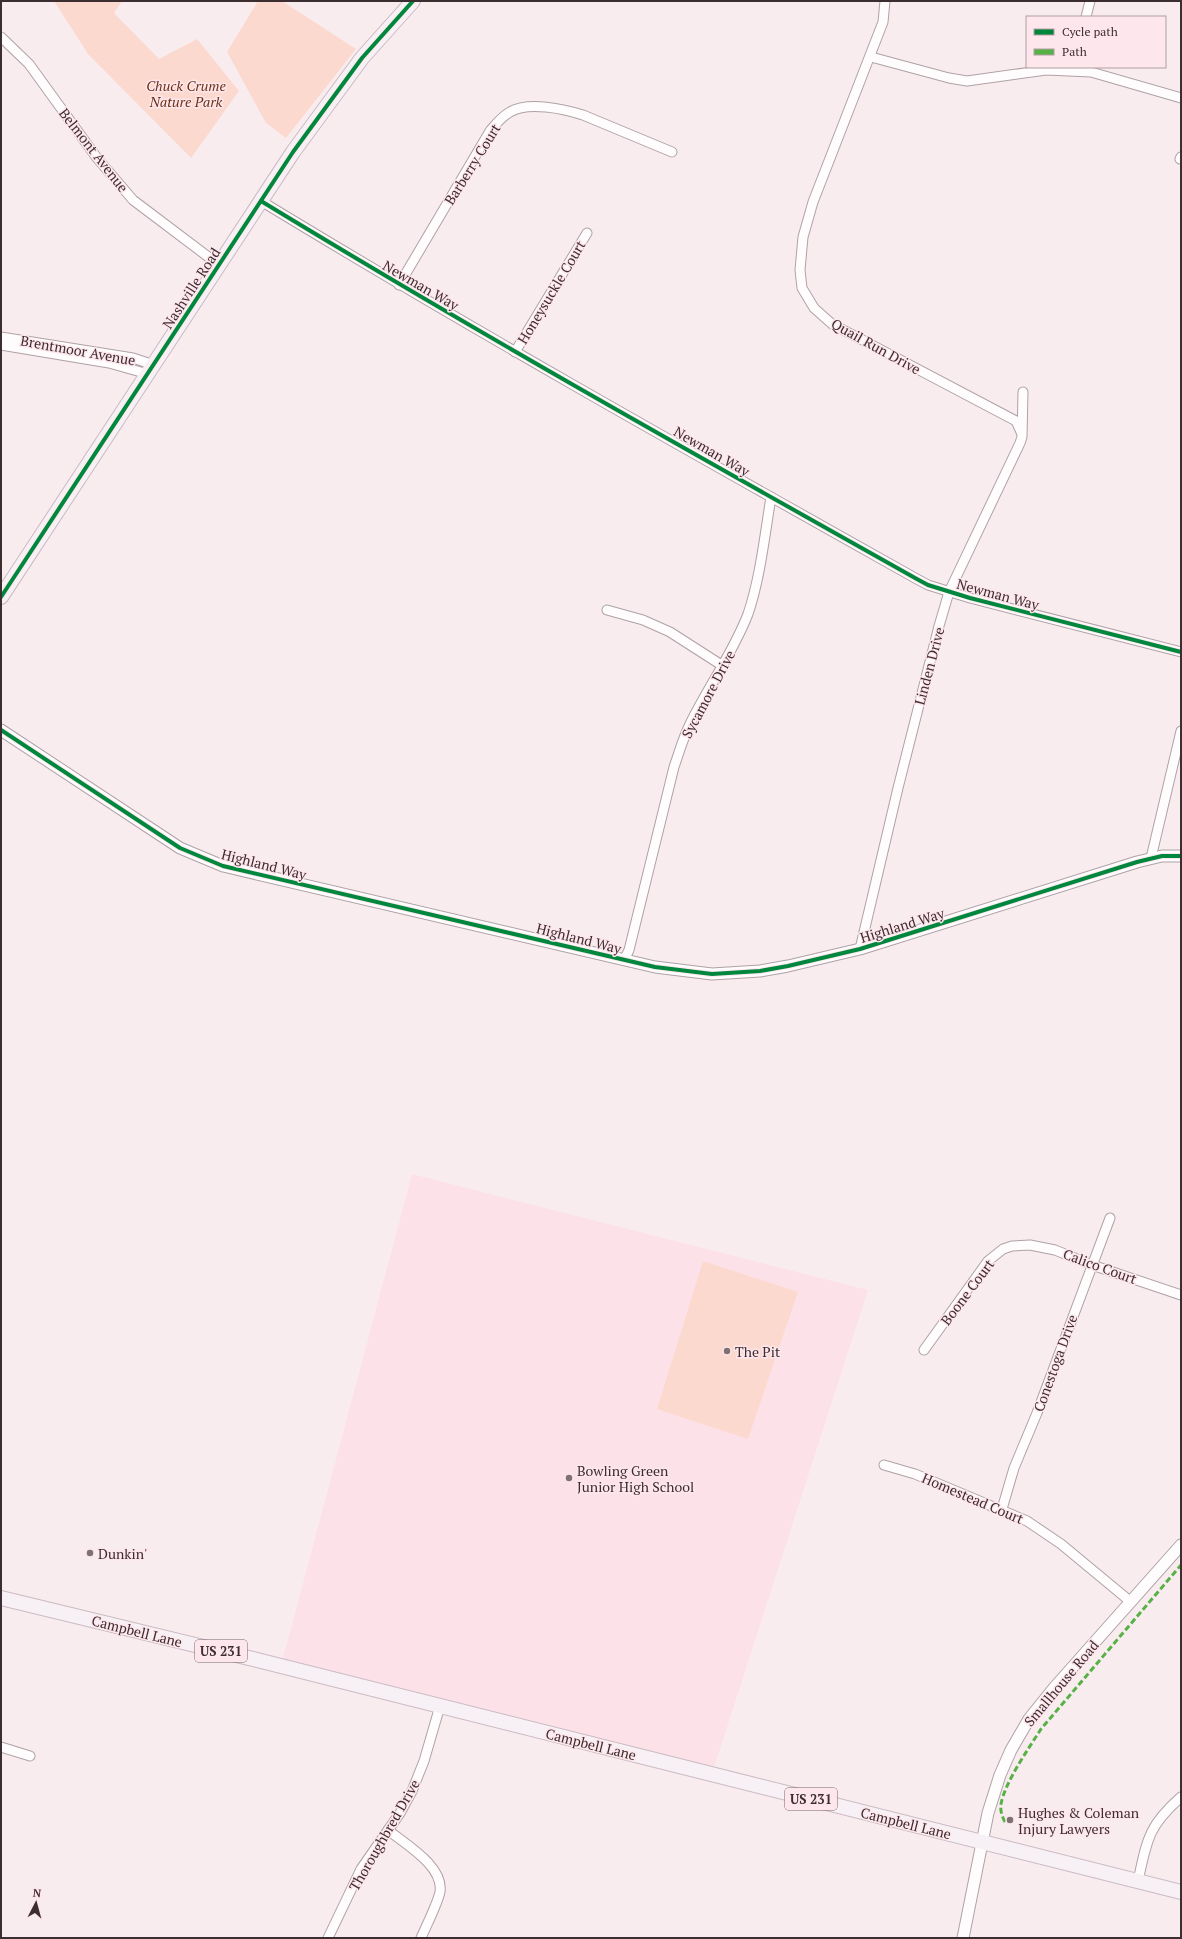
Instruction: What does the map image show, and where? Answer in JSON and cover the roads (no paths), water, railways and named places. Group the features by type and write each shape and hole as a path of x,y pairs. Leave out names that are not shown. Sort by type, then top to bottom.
{"main road":[{"name":"Nashville Road","path":"1,597 293,152 362,58 413,1"},
{"name":"Campbell Lane","path":"1,1598 440,1706 1181,1892"}],"street":[{"name":"Quail Run Drive","path":"885,1 883,22 871,57 805,225 800,270 802,288 814,308 832,324 1016,421 1022,433"},
{"path":"1086,16 1090,1"},
{"name":"Belmont Avenue","path":"1,37 29,64 97,158 133,200 219,265"},
{"path":"871,57 949,78 968,81 1032,72 1071,69 1091,72 1181,98"},
{"name":"Barberry Court","path":"399,285 490,131 498,121 511,111 530,107 569,111 583,115 672,152"},
{"name":"Newman Way","path":"261,201 399,285 515,352 915,578 949,592 1181,652"},
{"name":"Honeysuckle Court","path":"515,352 587,233"},
{"name":"Brentmoor Avenue","path":"1,337 133,358 151,370"},
{"name":"Brentmoor Avenue","path":"1,345 151,370"},
{"name":"Linden Drive","path":"860,950 900,780 939,626 949,592 1020,442 1022,433 1023,392"},
{"name":"Sycamore Drive","path":"624,960 629,950 674,767 684,739 690,724 723,666 748,614 752,601 771,497"},
{"path":"607,610 643,620 670,632 723,666"},
{"name":"Highland Way","path":"1,730 152,831 201,858 240,871 624,960 684,972 729,974 788,966 860,950 1151,858 1171,855 1181,856"},
{"path":"1151,858 1181,731"},
{"name":"Conestoga Drive","path":"1002,1509 1014,1468 1040,1406 1110,1218"},
{"name":"Calico Court","path":"1018,1245 1030,1245 1055,1250 1092,1265 1181,1295"},
{"name":"Boone Court","path":"924,1350 988,1261 1003,1249 1018,1245"},
{"name":"Homestead Court","path":"884,1465 915,1474 1002,1509 1027,1521 1044,1532 1131,1602"},
{"name":"Smallhouse Road","path":"963,1938 982,1842 1000,1775 1011,1750 1029,1719 1079,1659 1181,1545"},
{"name":"Thoroughbred Drive","path":"328,1938 361,1869 400,1814 416,1781 440,1706"},
{"path":"1,1747 30,1756"},
{"path":"1138,1881 1152,1829 1160,1817 1181,1796"},
{"path":"388,1830 432,1867 439,1879 440,1892 421,1938"}],"place":[{"name":"The Pit","path":"727,1351"},
{"name":"Bowling Green Junior High School","path":"569,1478"},
{"name":"Dunkin'","path":"90,1553"},
{"name":"Hughes & Coleman Injury Lawyers","path":"1010,1820"}],"park label":[{"name":"Chuck Crume Nature Park","path":"186,94"}]}
